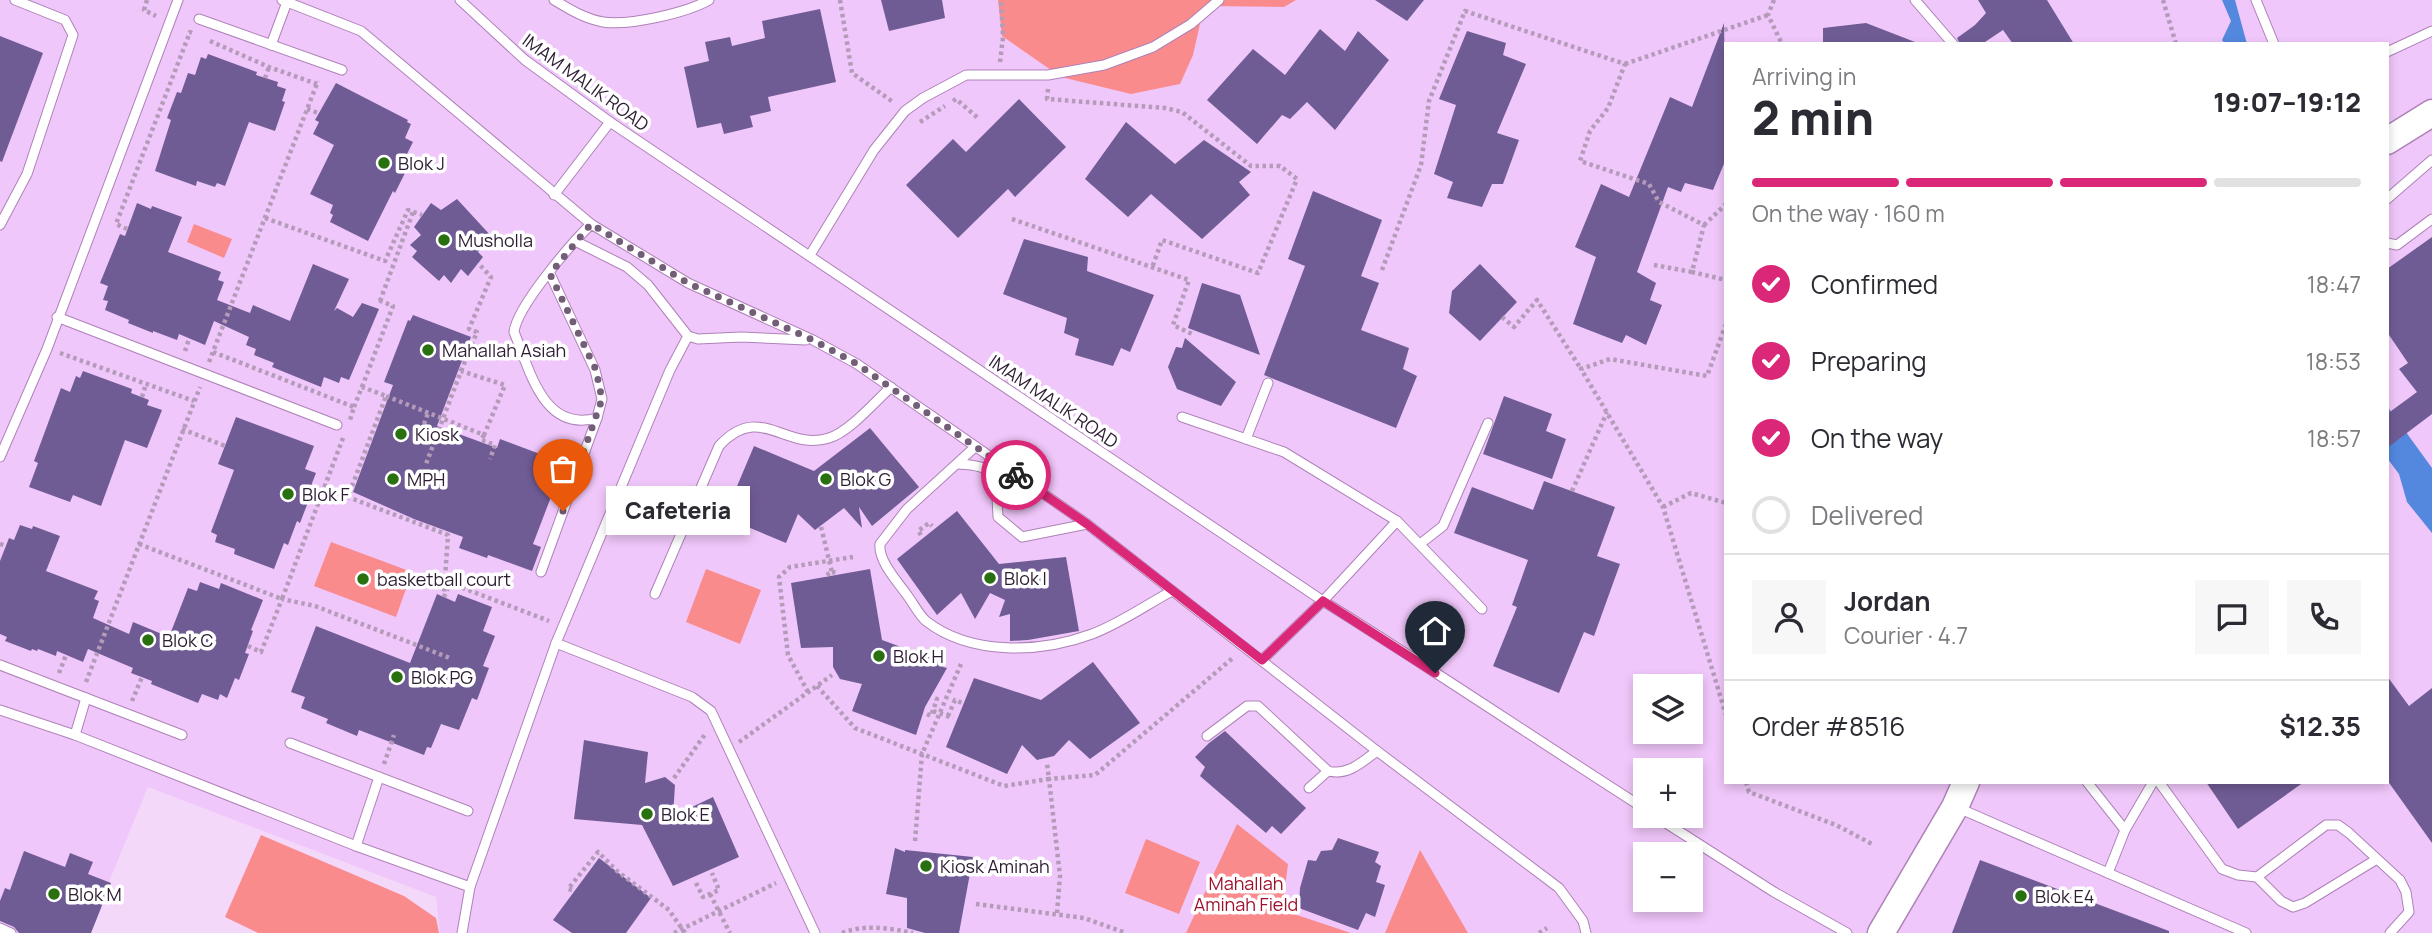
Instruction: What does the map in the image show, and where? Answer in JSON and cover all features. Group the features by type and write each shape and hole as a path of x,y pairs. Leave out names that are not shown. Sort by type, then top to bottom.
{"street":[{"path":"2389,140 2432,113"},
{"path":"1881,933 1955,807 1965,784"}],"lane":[{"path":"0,225 27,174 73,35 65,20 15,0"},
{"path":"0,457 47,349 178,0"},
{"name":"IMAM MALIK ROAD","path":"460,0 525,60 610,122 1323,601 1633,801"},
{"path":"554,0 577,13 604,22 634,20 691,10 709,0"},
{"path":"810,256 874,150 905,111 923,98 966,75 1048,75 1104,65 1153,47 1191,24 1219,0"},
{"path":"1914,0 1951,42"},
{"path":"2256,0 2273,42"},
{"path":"271,45 285,1 361,31 591,224 688,283 813,340 857,364 1087,524 1377,751 1559,888 1583,921 1586,933"},
{"path":"199,19 342,70"},
{"path":"2389,51 2432,31"},
{"path":"554,195 610,122"},
{"path":"2389,195 2432,160"},
{"path":"2389,243 2397,245 2432,219"},
{"path":"591,224 525,306 515,323 514,332 543,400 556,412 572,419 586,421 597,418"},
{"path":"575,241 627,267 648,285 688,336 698,339 741,337 813,340"},
{"path":"541,572 602,399 596,370 550,274"},
{"path":"57,317 337,425"},
{"path":"462,933 470,887 556,643 670,370 688,336"},
{"path":"1246,439 1268,383"},
{"path":"655,594 719,446 730,434 748,426 763,427 809,441 830,438 891,387"},
{"path":"1182,417 1284,452 1397,521 1482,609"},
{"path":"1420,544 1443,526 1488,422"},
{"path":"975,447 907,509 880,544 879,551 886,563 925,621 969,643 1018,648 1052,646 1093,634 1172,591"},
{"path":"958,464 979,465 990,470 999,479 998,517 1022,537 1087,524"},
{"path":"1262,660 1323,601 1397,521"},
{"path":"556,643 692,697 711,711 815,933"},
{"path":"0,665 182,735"},
{"path":"75,735 86,698"},
{"path":"1207,736 1247,706 1258,706 1328,771 1339,774 1349,770 1377,751"},
{"path":"0,709 75,735 356,846 470,887"},
{"path":"290,743 468,811"},
{"path":"1309,788 1328,771"},
{"path":"356,846 379,777"},
{"path":"2089,784 2125,830"},
{"path":"2108,873 2125,830 2152,784"},
{"path":"2160,784 2222,869 2238,875 2256,877 2281,901 2293,907 2305,903 2377,859"},
{"path":"1955,807 2246,933"},
{"path":"2256,877 2326,825 2338,825 2400,880 2406,892 2409,912 2390,933"},
{"path":"1674,828 1774,892 1847,933"},
{"path":"0,928 11,933"}],"path":[{"path":"839,0 852,73 905,111 913,126 956,99 979,119"},
{"path":"999,75 1003,37 1001,0"},
{"path":"1774,0 1768,15 1781,42"},
{"path":"2163,0 2175,42"},
{"path":"1382,270 1421,166 1429,101 1465,11 1625,64 1768,15"},
{"path":"127,229 116,224 190,32 269,67 317,84"},
{"path":"1625,64 1608,108 1590,131 1580,161 1649,184 1659,202 1704,225"},
{"path":"265,78 269,67"},
{"path":"1048,75 1047,99 1165,107 1182,112 1251,166 1280,166 1297,179 1258,273 1162,240 1152,268"},
{"path":"307,110 318,113"},
{"path":"1692,272 1704,225 1724,206"},
{"path":"265,218 385,261 408,210 422,215"},
{"path":"349,420 393,306 378,300 413,212"},
{"path":"1012,219 1189,281 1174,325 1194,335"},
{"path":"426,464 477,332 469,328 491,277 478,263"},
{"path":"1654,265 1724,280"},
{"path":"1502,317 1514,327 1537,300 1663,507 1724,708"},
{"path":"1581,369 1610,359 1707,376 1724,329"},
{"path":"55,351 194,401"},
{"path":"214,352 354,407"},
{"path":"461,371 505,385 481,440 495,445 490,459"},
{"path":"142,397 146,384"},
{"path":"362,387 484,435"},
{"path":"386,396 348,497 448,535 444,597 450,583 563,626"},
{"path":"1572,491 1607,412"},
{"path":"424,424 428,413"},
{"path":"182,429 225,446"},
{"path":"248,646 261,652 345,433"},
{"path":"1663,507 1691,493 1724,502"},
{"path":"921,534 918,531 929,523 932,526"},
{"path":"821,527 829,561 835,573 825,576"},
{"path":"139,544 282,599 314,606 450,658"},
{"path":"808,692 788,655 779,577 790,568 853,557"},
{"path":"817,686 855,728 1003,786 1095,775 1247,647"},
{"path":"58,674 66,655"},
{"path":"915,841 922,754 961,664"},
{"path":"731,735 736,745 832,675"},
{"path":"120,696 132,701 142,677"},
{"path":"86,684 97,688"},
{"path":"927,714 931,716 937,699 932,697"},
{"path":"933,711 951,717 954,701 962,703"},
{"path":"674,778 715,720"},
{"path":"379,777 394,735"},
{"path":"1047,763 1060,876 1057,914"},
{"path":"1747,784 1749,792 1836,825 1874,845"},
{"path":"572,891 569,889 598,852 617,871 669,910 684,931"},
{"path":"696,883 703,897 719,890 712,873"},
{"path":"674,933 684,931 789,877"},
{"path":"710,894 730,933"},
{"path":"976,904 1084,918 1126,933"},
{"path":"842,933 857,927 913,933"},
{"path":"1539,933 1547,928"}],"shaded area":[{"path":"0,0 2432,0 2432,933 440,933 436,897 148,787 88,933 0,933"}],"green space":[{"path":"998,0 1296,0 1284,7 1204,6 1193,55 1180,84 1131,94 1061,77 1002,36"},
{"path":"194,224 232,239 224,258 187,242"},
{"name":"basketball court","path":"331,542 412,572 396,617 314,586"},
{"path":"706,569 761,590 740,644 686,622"},
{"name":"Mahallah Aminah Field","path":"1237,824 1288,864 1282,910 1351,933 1186,933"},
{"path":"261,835 404,896 436,918 439,933 258,933 225,917"},
{"path":"1146,839 1200,862 1179,914 1125,893"},
{"path":"1420,850 1468,933 1385,933"}],"water":[{"path":"2222,0 2235,0 2246,42 2222,40 2231,21"},
{"path":"2389,409 2432,468 2432,533 2407,502 2399,474 2389,461"}],"building":[{"path":"881,0 942,0 945,18 889,31"},
{"path":"1375,0 1424,0 1407,21"},
{"path":"1978,0 2047,0 2073,42 2012,42 2003,30 1985,42 1959,42 1957,38 1986,13"},
{"path":"820,9 836,82 768,97 771,111 750,116 753,127 724,134 721,123 697,128 684,67 709,61 705,42 730,37 732,46 765,38 762,21"},
{"path":"1724,23 1724,164 1713,190 1685,183 1681,192 1668,187 1637,272 1656,283 1650,300 1662,305 1646,345 1626,335 1622,343 1573,324 1596,257 1575,247 1601,184 1629,197 1670,97 1692,107"},
{"path":"1866,23 1915,42 1823,42 1823,28"},
{"path":"1320,29 1345,51 1358,31 1389,60 1335,130 1307,102 1290,119 1282,115 1257,144 1207,100 1253,49 1285,75"},
{"path":"1467,31 1506,43 1503,55 1526,64 1497,133 1519,140 1503,184 1492,184 1482,207 1447,198 1453,182 1434,174 1456,105 1439,99"},
{"path":"0,36 43,53 2,162 0,161"},
{"path":"208,54 257,72 256,75 278,82 277,86 286,89 282,101 285,102 275,131 249,122 225,186 217,183 215,187 197,181 196,186 155,171 171,120 167,118 177,92 181,93 188,73 195,75 201,57 206,59"},
{"name":"Blok J","path":"336,83 411,124 405,138 413,142 401,166 407,169 368,241 330,222 333,205 310,194 334,145 313,134 319,122 315,120"},
{"path":"1019,99 1066,147 1015,197 1008,189 958,238 906,185 953,139 966,152"},
{"path":"1126,122 1175,164 1204,140 1251,172 1239,182 1250,195 1202,239 1151,194 1128,217 1085,179"},
{"path":"1313,191 1382,220 1361,276 1379,283 1361,330 1409,348 1403,369 1417,376 1396,428 1264,375 1305,266 1288,259"},
{"path":"457,199 492,237 478,252 483,257 468,276 461,269 451,283 444,275 439,281 412,257 417,251 410,245 421,235 414,227 431,203 441,210"},
{"path":"137,203 182,217 168,252 221,272 218,280 224,282 217,300 250,313 253,305 290,321 313,264 349,279 334,311 337,308 353,317 362,303 379,309 349,380 341,377 339,383 324,377 321,387 272,367 274,363 254,355 256,349 246,345 249,337 214,321 205,345 179,334 177,340 153,333 105,310 108,301 103,300 108,286 100,283 120,234 125,236"},
{"path":"2432,237 2432,414 2389,446 2389,413 2417,392 2399,369 2408,363 2389,335 2389,268"},
{"path":"1024,239 1088,257 1087,271 1154,295 1130,352 1121,348 1113,366 1075,355 1079,339 1064,333 1067,318 1003,294"},
{"path":"1480,264 1517,302 1480,341 1449,313 1452,291"},
{"path":"1202,283 1240,295 1260,355 1188,328"},
{"path":"413,315 471,337 437,426 497,448 500,439 564,463 533,544 541,547 532,571 459,548 463,537 353,492 393,385 384,382 408,320 410,321"},
{"path":"1185,338 1236,382 1221,406 1177,389 1168,367 1176,347 1182,348"},
{"path":"83,371 132,389 131,393 149,400 147,405 162,410 147,448 125,440 101,506 73,495 70,502 29,487 38,463 34,461 61,388 70,392 76,376 80,378"},
{"path":"1504,396 1552,414 1546,431 1566,439 1552,479 1483,454"},
{"name":"Blok F","path":"236,417 314,446 305,469 316,473 307,496 310,497 288,545 284,543 274,569 234,554 235,549 215,542 217,535 211,532 234,470 218,464"},
{"name":"Blok G","path":"870,428 919,487 872,526 859,507 862,528 844,508 815,530 798,514 786,543 724,517 754,446 814,471"},
{"path":"1544,481 1615,507 1597,556 1620,564 1594,636 1584,632 1559,693 1493,666 1517,607 1512,605 1528,560 1454,533 1472,487 1533,510"},
{"name":"Blok I","path":"957,511 999,564 1066,557 1079,631 1010,641 1010,614 999,617 1005,600 990,593 975,619 961,593 937,615 897,559"},
{"path":"20,525 32,529 33,526 60,536 46,571 98,591 94,599 99,601 93,618 129,634 133,622 169,637 188,588 197,591 200,582 219,589 221,583 263,600 245,653 249,654 239,680 235,678 227,698 220,694 218,700 202,694 198,703 151,684 152,681 131,673 133,668 88,649 83,662 57,651 56,656 38,649 31,651 5,641 7,637 0,634 0,561 9,538 14,540"},
{"name":"Blok H","path":"870,569 882,640 945,663 943,667 947,668 925,707 916,735 852,711 862,684 840,679 833,667 833,647 801,648 791,583"},
{"path":"437,594 455,602 458,594 492,607 483,631 495,636 483,666 489,668 477,700 472,698 459,730 441,724 431,748 427,747 424,755 359,730 357,736 326,723 328,719 301,708 305,697 291,692 316,626 410,663"},
{"path":"1093,662 1140,723 1090,759 1069,740 1054,756 1037,760 1022,745 1007,774 946,747 974,678 1041,700"},
{"path":"2389,679 2409,706 2432,688 2432,843 2389,783"},
{"path":"1225,731 1306,808 1281,834 1272,826 1266,833 1200,776 1205,767 1195,757"},
{"name":"Blok E","path":"584,740 648,752 645,783 665,777 675,785 673,816 713,797 739,857 673,886 642,825 574,819"},
{"path":"2207,784 2301,784 2238,829"},
{"path":"1338,838 1379,852 1375,862 1381,866 1376,882 1385,885 1375,917 1366,913 1358,930 1299,908 1300,888 1308,860 1316,861 1321,851 1332,850"},
{"path":"895,848 905,852 973,857 959,933 925,933 907,928 907,898 886,894"},
{"name":"Blok M","path":"24,851 65,867 70,853 93,862 88,874 111,883 91,933 19,933 14,927 0,921 0,901 5,888 10,890"},
{"path":"599,858 651,898 626,933 572,933 553,920"},
{"name":"Blok E4","path":"1980,860 2169,931 2169,933 1952,933"}],"way so far":[{"path":"563,511 602,399 596,370 550,274 591,224 688,283 813,340 857,364 1016,475"}],"place":[{"name":"Blok J","path":"384,163"},
{"name":"Musholla","path":"444,240"},
{"name":"Mahallah Asiah","path":"428,350"},
{"name":"Kiosk","path":"401,434"},
{"name":"MPH","path":"393,479"},
{"name":"Blok G","path":"826,479"},
{"name":"Blok F","path":"288,494"},
{"name":"Cafeteria","path":"563,511"},
{"name":"Blok I","path":"990,578"},
{"name":"basketball court","path":"363,579"},
{"name":"Blok C","path":"148,640"},
{"name":"Blok H","path":"879,656"},
{"name":"Blok PG","path":"397,677"},
{"name":"Blok E","path":"647,814"},
{"name":"Kiosk Aminah","path":"926,866"},
{"name":"Blok M","path":"54,894"},
{"name":"Blok E4","path":"2021,896"}],"route":[{"path":"1016,475 1087,524 1262,660 1323,601 1435,673"}]}
